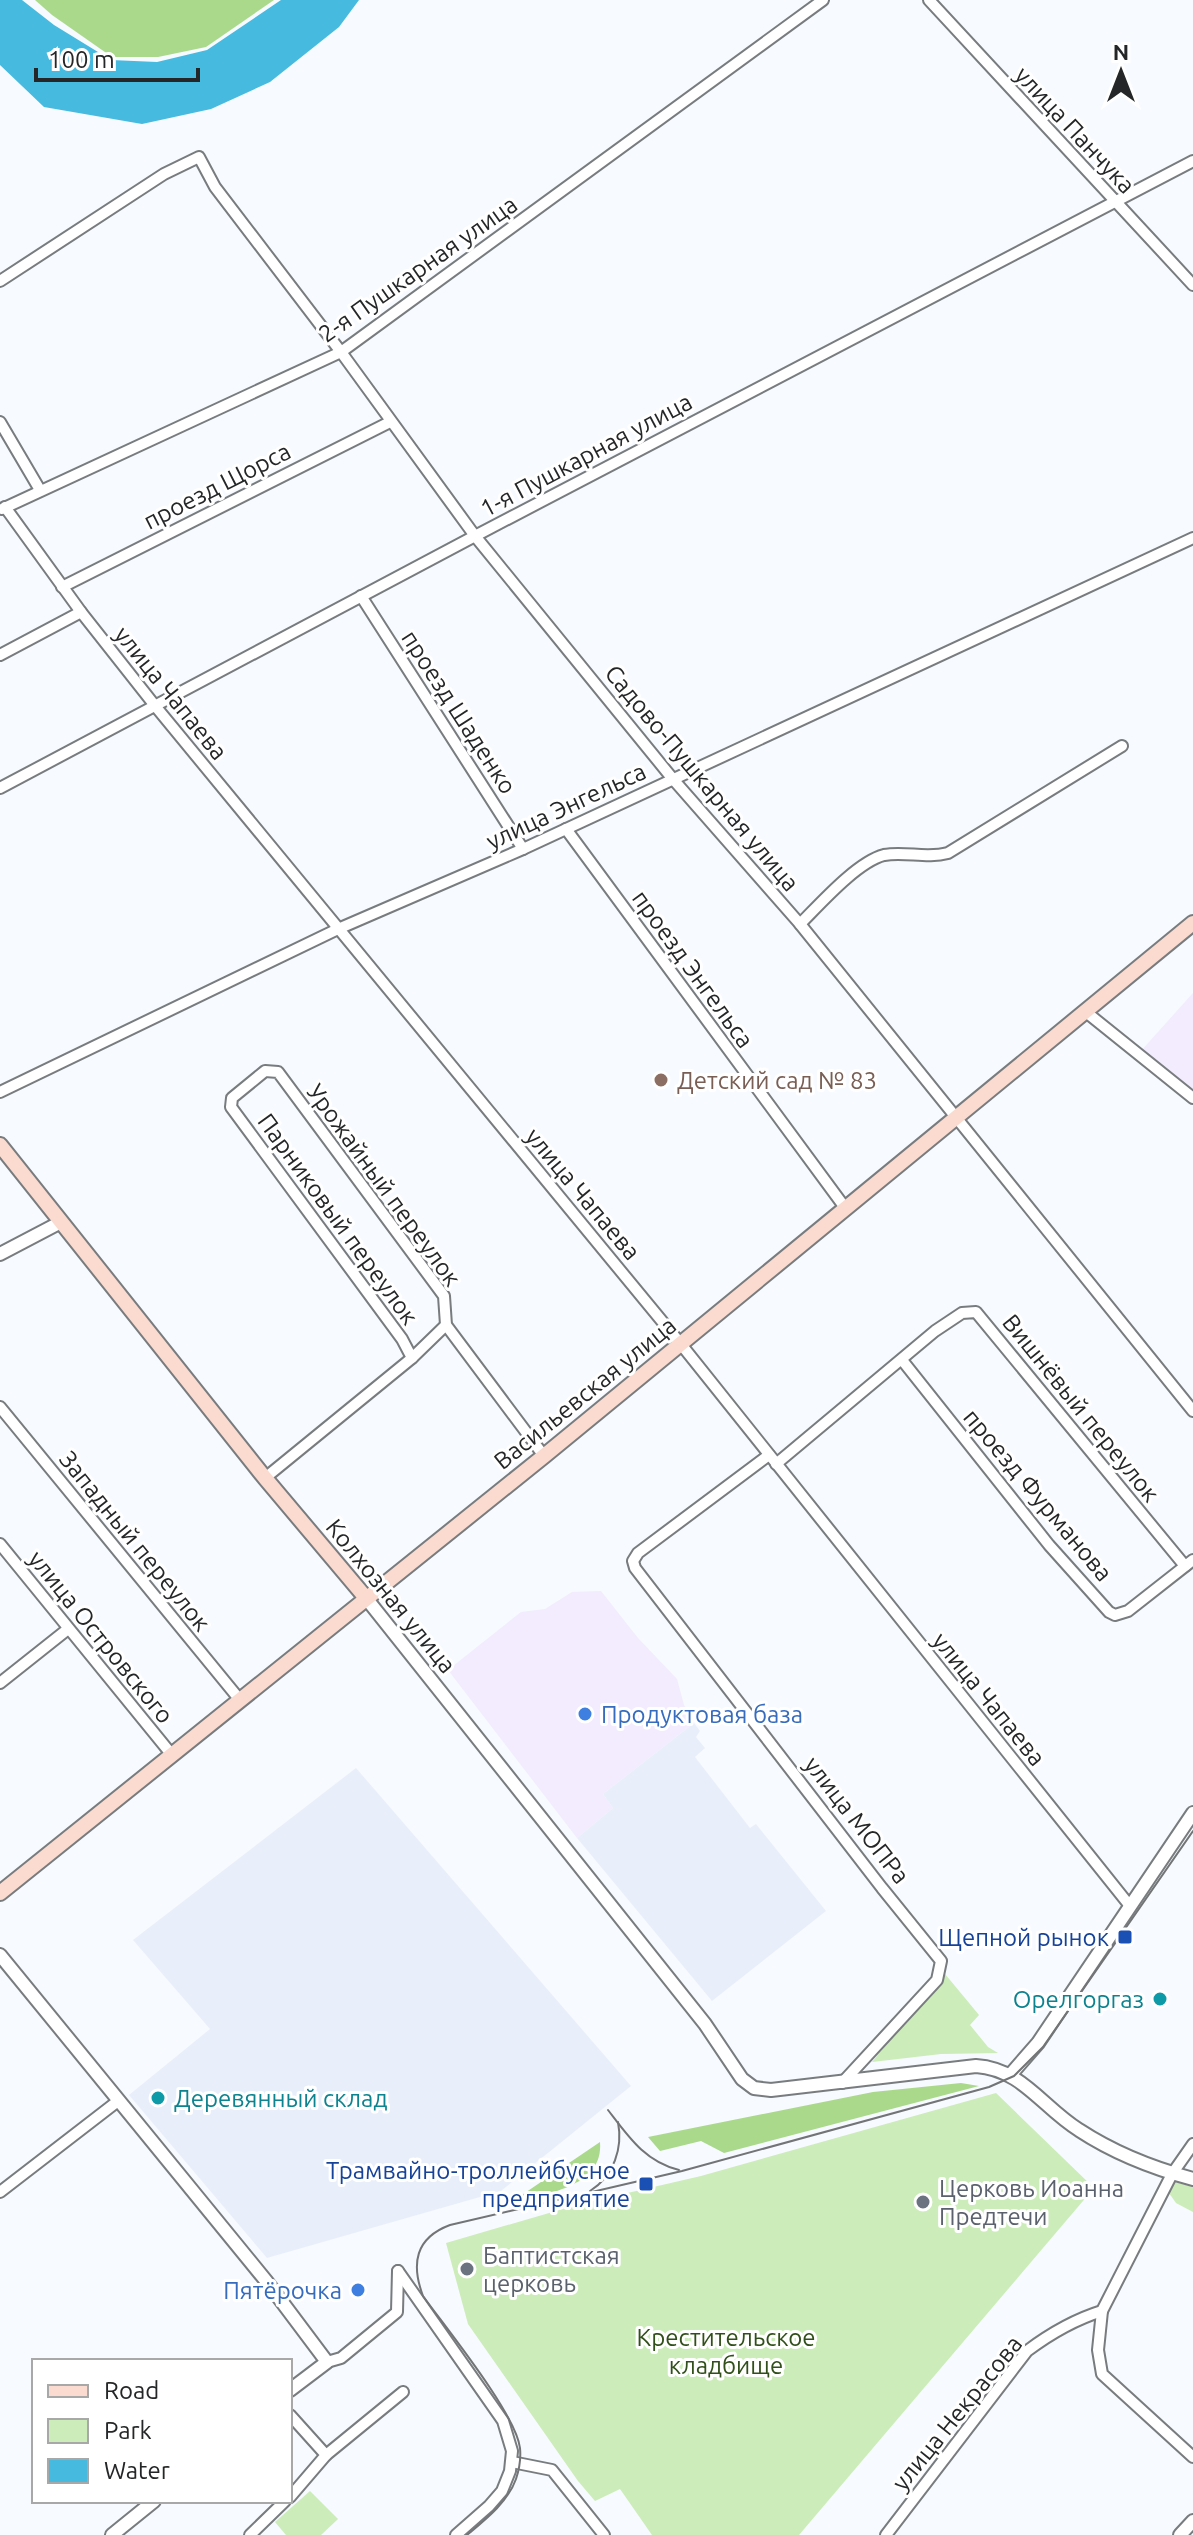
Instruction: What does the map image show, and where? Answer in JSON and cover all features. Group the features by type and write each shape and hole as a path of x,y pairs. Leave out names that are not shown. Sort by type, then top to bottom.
{"main road":[{"name":"Васильевская улица","path":"0,1893 544,1456 1193,923"},
{"name":"Колхозная улица","path":"0,1145 265,1478 366,1598"}],"street":[{"name":"2-я Пушкарная улица","path":"2,508 341,352 823,0"},
{"name":"улица Панчука","path":"929,0 1193,285"},
{"name":"Садово-Пушкарная улица","path":"0,281 164,174 199,157 215,187 341,352 475,536 672,778 800,924 1193,1411"},
{"name":"1-я Пушкарная улица","path":"0,788 1193,161"},
{"path":"0,422 40,490"},
{"name":"проезд Щорса","path":"62,587 390,422"},
{"name":"улица Чапаева","path":"2,508 156,707 680,1343 1130,1906"},
{"name":"улица Энгельса","path":"0,1092 338,929 523,849 1193,538"},
{"name":"проезд Шаденко","path":"361,596 523,849"},
{"path":"0,655 81,612"},
{"path":"800,924 839,884 875,859 886,855 934,857 948,853 1122,746"},
{"name":"проезд Энгельса","path":"566,829 846,1209"},
{"path":"1086,1012 1193,1098"},
{"name":"Урожайный переулок","path":"231,1107 232,1098 265,1071 278,1072 444,1296 446,1325 544,1456"},
{"name":"Парниковый переулок","path":"231,1107 402,1339 412,1358 265,1478"},
{"path":"0,1254 61,1222"},
{"name":"Вишнёвый переулок","path":"902,1360 935,1331 962,1313 969,1310 976,1312 1189,1563"},
{"name":"Урожайный переулок","path":"412,1358 446,1325"},
{"path":"772,1459 902,1360"},
{"name":"проезд Фурманова","path":"902,1360 1049,1545 1109,1612 1115,1615 1128,1611 1189,1563"},
{"name":"Западный переулок","path":"0,1407 240,1700"},
{"name":"улица МОПРа","path":"772,1459 638,1553 633,1561 635,1568 941,1961 937,1980 842,2083"},
{"name":"улица Островского","path":"0,1544 172,1755"},
{"name":"Колхозная улица","path":"366,1598 695,2011 742,2079 754,2088 771,2090 842,2083"},
{"path":"0,1683 68,1629"},
{"path":"1011,2074 1038,2043 1193,1813"},
{"path":"0,1955 267,2282 327,2362"},
{"path":"842,2083 976,2066 996,2068 1011,2074 1076,2129 1105,2147 1172,2174 1193,2179"},
{"path":"0,2192 118,2101"},
{"path":"1193,2144 1172,2174 1102,2311 1098,2350 1102,2374 1193,2457"},
{"path":"292,2388 327,2362 341,2358 397,2312 398,2271 503,2421 509,2435 512,2462 502,2491 456,2535"},
{"name":"улица Некрасова","path":"886,2535 1027,2351 1077,2319 1102,2311"},
{"path":"292,2495 326,2455 403,2392"},
{"path":"292,2417 326,2455"},
{"path":"512,2462 552,2470 604,2535"},
{"path":"112,2535 152,2503"},
{"path":"250,2535 283,2503"},
{"path":"1180,2535 1193,2521"}],"shaded area":[{"path":"1193,993 1193,1092 1141,1051"},
{"name":"Продуктовая база","path":"601,1591 638,1638 677,1679 684,1705 694,1723 603,1794 613,1808 577,1838 448,1670 521,1612 545,1609 572,1592"},
{"path":"694,1723 700,1731 696,1737 705,1748 695,1757 750,1828 756,1824 826,1911 712,2001 577,1838 613,1808 603,1794"},
{"path":"356,1768 631,2086 501,2191 267,2258 129,2095 210,2029 133,1940"}],"green space":[{"path":"35,0 274,0 206,47 158,57 112,57"},
{"path":"945,1974 979,2015 970,2025 988,2047 998,2053 941,2054 872,2062"},
{"path":"961,2083 979,2086 724,2153 701,2141 660,2151 648,2137 873,2092"},
{"name":"Крестительское кладбище","path":"996,2093 1094,2188 799,2535 652,2535 620,2489 595,2501 468,2324 446,2243 580,2204 701,2176"},
{"path":"600,2142 599,2157 592,2170 582,2179 554,2192 510,2203"},
{"path":"1175,2182 1193,2187 1193,2212 1176,2203 1169,2193"},
{"path":"310,2491 338,2519 321,2535 286,2535 275,2522"}],"water":[{"path":"0,0 22,0 54,25 111,60 157,62 207,50 281,0 359,0 339,27 270,82 211,109 142,124 44,107 0,65"}],"tram line":[{"path":"467,2535 508,2495 517,2475 520,2448 516,2433 494,2393 423,2296 417,2263 429,2237 450,2225 682,2171 989,2087 1014,2076 1043,2047 1193,1831"},
{"path":"608,2110 647,2154 679,2170"},
{"path":"590,2191 605,2178 615,2161 619,2142 618,2122"}],"place":[{"name":"Детский сад № 83","path":"661,1080"},
{"name":"Продуктовая база","path":"585,1714"},
{"name":"Щепной рынок","path":"1125,1937"},
{"name":"Орелгоргаз","path":"1160,1999"},
{"name":"Деревянный склад","path":"158,2098"},
{"name":"Трамвайно-троллейбусное предприятие","path":"646,2184"},
{"name":"Церковь Иоанна Предтечи","path":"923,2202"},
{"name":"Баптистская церковь","path":"467,2269"},
{"name":"Пятёрочка","path":"358,2290"}]}
